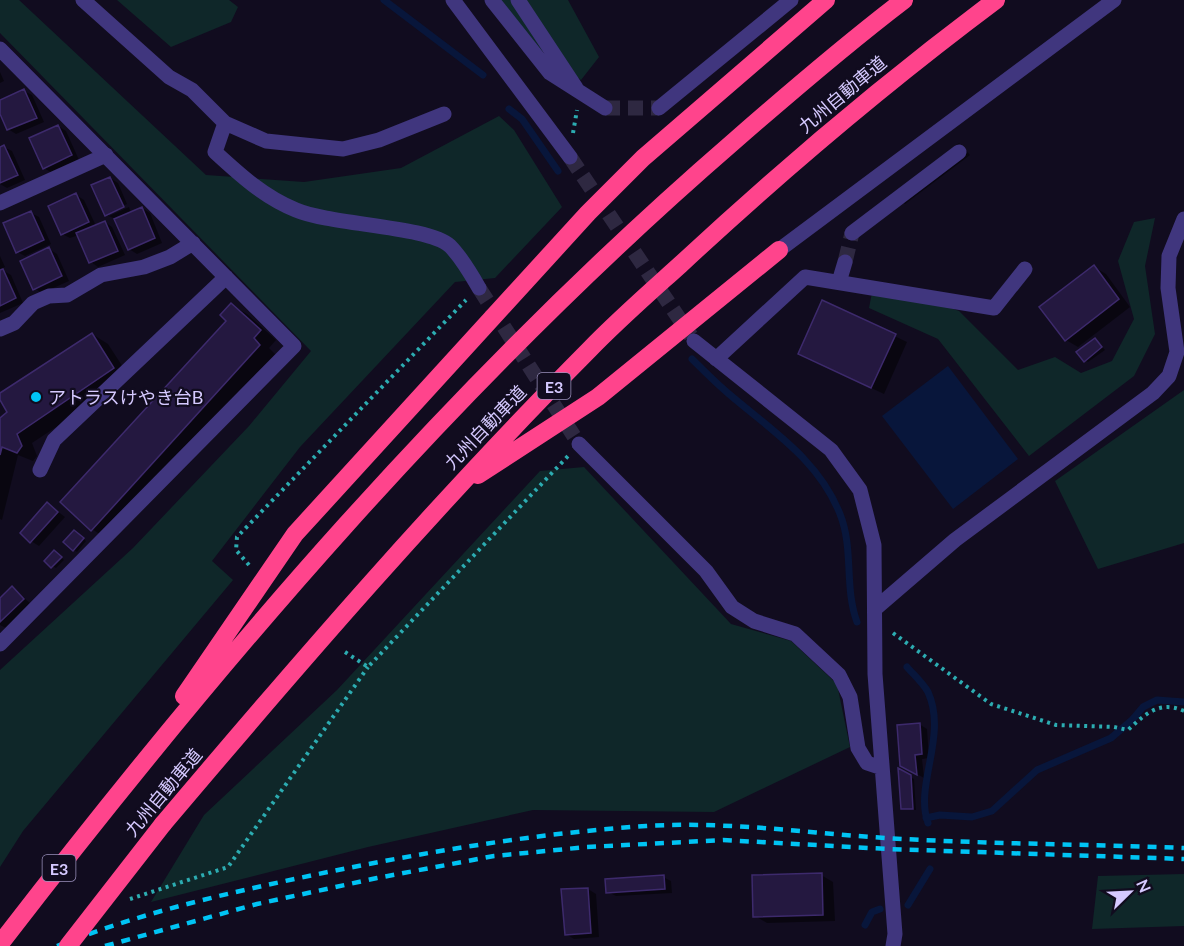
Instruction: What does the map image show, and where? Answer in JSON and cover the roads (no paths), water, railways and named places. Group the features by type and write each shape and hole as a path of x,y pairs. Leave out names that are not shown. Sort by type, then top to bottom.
{"highway":[{"path":"118,791 295,534 588,213 643,158 826,0"},
{"name":"九州自動車道","path":"0,944 118,791 271,608 409,454 556,304 676,192 790,93 904,0"},
{"name":"九州自動車道","path":"68,946 163,824 296,666 450,494 591,347 825,134 910,64 996,0"},
{"path":"450,494 598,398 779,250"}],"street":[{"path":"83,0 169,77 192,90 225,123 266,141 343,149 379,140 444,114"},
{"path":"453,0 570,157"},
{"path":"492,0 550,74 605,108"},
{"path":"518,0 579,93"},
{"path":"659,108 791,0"},
{"path":"779,250 1114,0"},
{"path":"0,49 294,346 0,644"},
{"path":"225,123 215,152 249,184 297,211 360,225 427,234 449,245 479,288"},
{"path":"852,233 959,152"},
{"path":"0,203 106,155"},
{"path":"876,608 955,540 1153,393 1169,376 1177,352 1168,288 1169,256 1184,219"},
{"path":"0,329 14,323 33,303 49,296 67,295 101,275 144,267 171,257 193,243"},
{"path":"839,282 845,262"},
{"path":"716,359 805,277 994,308 1025,270"},
{"path":"40,470 54,440 226,277"},
{"path":"694,341 831,450 860,490 874,545 875,674 895,934 893,946"},
{"path":"579,444 706,571 732,607 754,621 795,634 839,675 850,697 858,748 867,763 882,768"}],"water":[{"path":"948,366 1018,459 953,509 882,416"}],"waterway":[{"path":"384,0 483,75"},
{"path":"509,109 522,119 558,171"},
{"path":"692,359 724,390 792,447 807,462 831,495 840,514 847,541 851,595 857,622"},
{"path":"907,667 928,692 933,709 933,743 925,793 928,823"},
{"path":"926,818 940,815 972,817 992,811 1037,770 1111,738 1143,707 1157,700 1184,702"},
{"path":"908,905 930,869"},
{"path":"865,925 872,912 880,909"}],"tunnel":[{"path":"605,108 659,108"},
{"path":"570,157 691,336"},
{"path":"845,262 852,233"},
{"path":"479,288 579,444"}],"railway":[{"path":"57,946 157,912 294,879 446,850 606,829 706,825 923,840 1184,848"},
{"path":"105,946 257,904 377,878 494,856 587,847 723,840 888,849 1184,859"}],"place":[{"name":"アトラスけやき台B","path":"36,397"}]}
